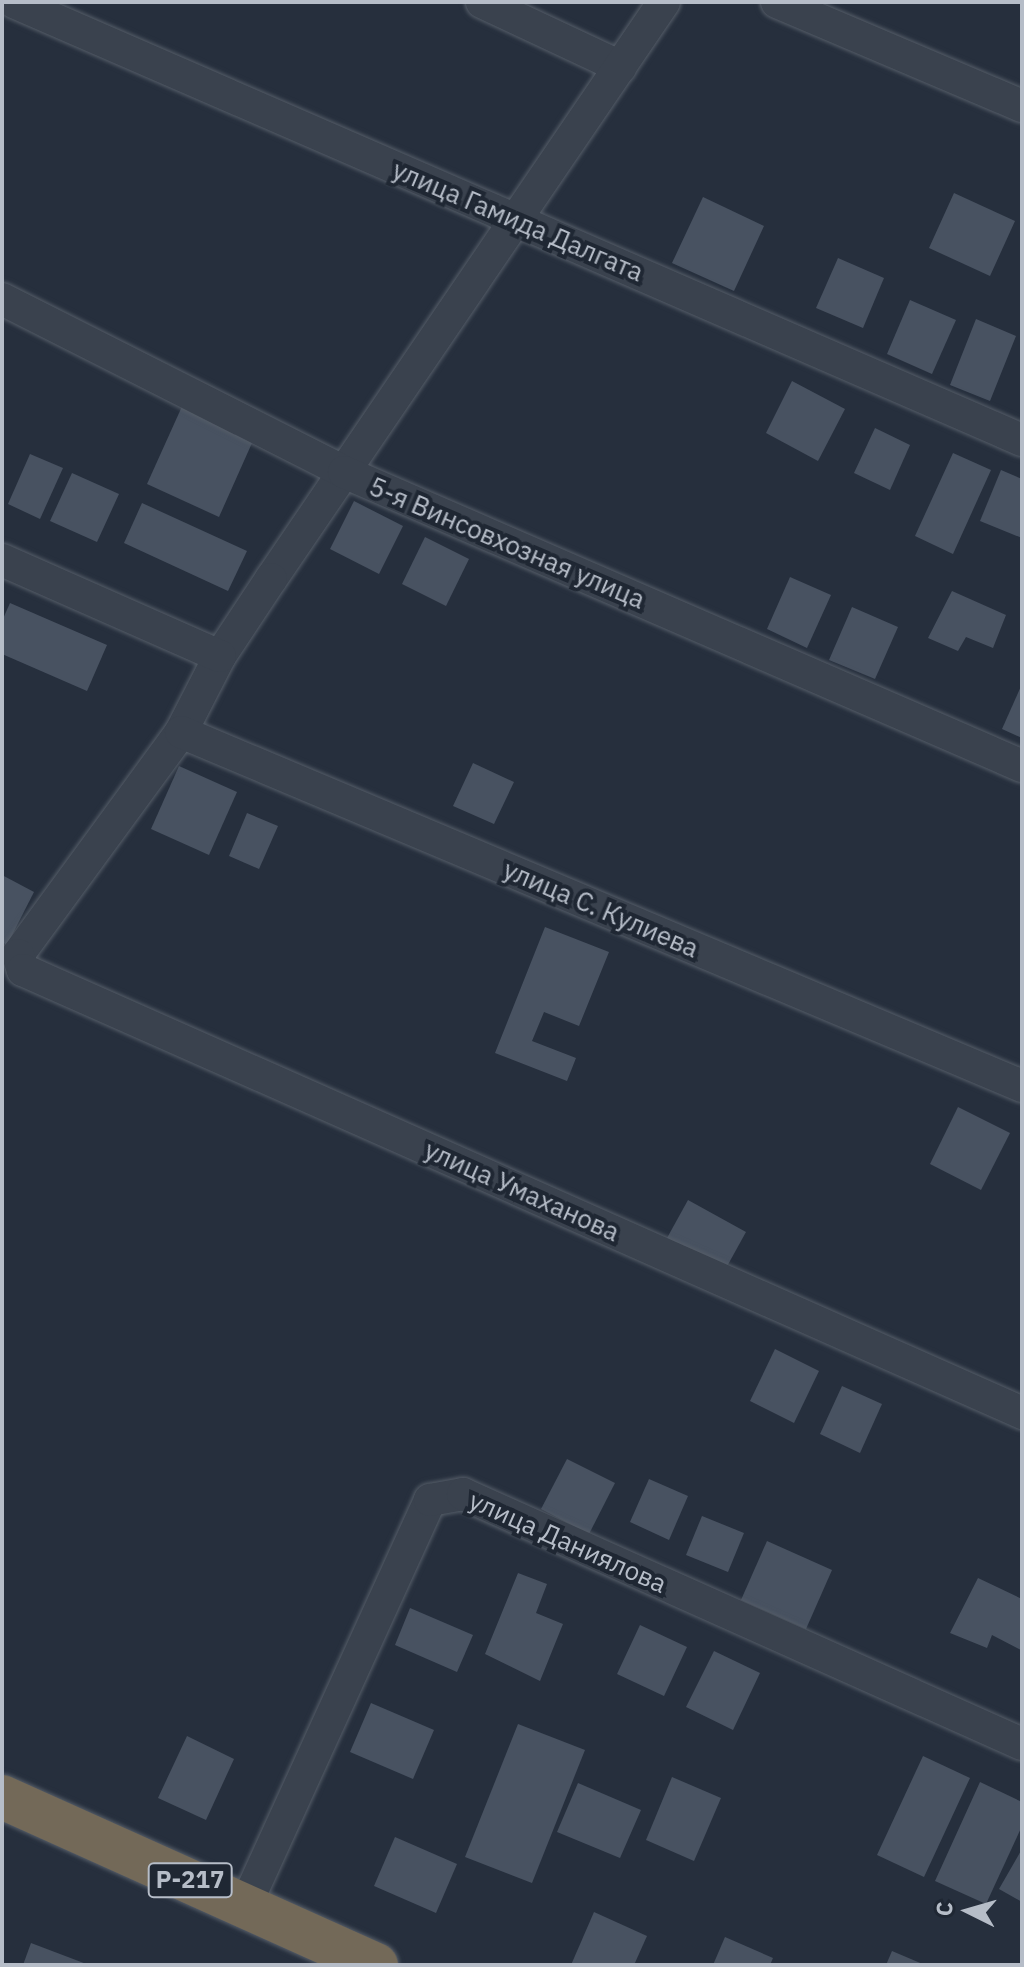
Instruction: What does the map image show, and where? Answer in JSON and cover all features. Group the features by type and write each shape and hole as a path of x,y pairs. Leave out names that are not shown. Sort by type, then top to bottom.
{"highway":[{"name":"Р-217","path":"2,1797 376,1965"}],"street":[{"name":"улица Гамида Далгата","path":"14,2 1022,440"},
{"path":"482,2 621,67"},
{"path":"181,732 220,656 664,2"},
{"path":"777,2 1022,106"},
{"name":"5-я Винсовхозная улица","path":"2,299 344,472 1022,766"},
{"path":"2,560 220,656"},
{"name":"улица Умаханова","path":"181,732 18,955 23,970 1022,1413"},
{"name":"улица С. Кулиева","path":"181,732 1022,1086"},
{"name":"улица Даниялова","path":"246,1904 430,1500 463,1494 1022,1744"}],"building":[{"path":"954,193 1015,221 990,276 929,248"},
{"path":"703,197 764,226 734,291 672,263"},
{"path":"838,258 884,278 863,328 816,308"},
{"path":"910,300 956,320 932,374 887,354"},
{"path":"976,319 1016,336 990,401 950,385"},
{"path":"792,381 845,409 818,461 766,433"},
{"path":"184,402 256,434 219,517 147,484"},
{"path":"875,428 910,445 890,490 854,473"},
{"path":"953,453 991,470 953,554 915,536"},
{"path":"30,454 63,468 40,519 8,504"},
{"path":"1001,470 1022,479 1022,538 980,521"},
{"path":"72,473 119,494 97,542 50,521"},
{"path":"354,501 403,526 379,574 330,549"},
{"path":"142,503 247,551 228,591 124,543"},
{"path":"425,537 469,559 446,606 402,584"},
{"path":"790,577 831,595 807,648 767,629"},
{"path":"952,591 1006,615 993,648 966,637 958,651 928,638"},
{"path":"10,603 107,645 87,691 2,654 2,621"},
{"path":"852,607 898,627 875,679 829,660"},
{"path":"1022,684 1022,738 1002,729"},
{"path":"473,763 514,782 494,824 453,806"},
{"path":"179,766 237,792 209,855 151,829"},
{"path":"247,813 278,826 259,869 229,856"},
{"path":"2,875 34,892 7,945 2,942"},
{"path":"545,927 609,952 579,1026 544,1012 532,1041 576,1058 567,1081 495,1053"},
{"path":"958,1107 1010,1133 981,1190 930,1164"},
{"path":"688,1200 746,1232 725,1270 667,1238"},
{"path":"775,1349 819,1371 794,1423 750,1401"},
{"path":"842,1386 882,1404 860,1453 820,1434"},
{"path":"567,1459 615,1483 589,1534 541,1509"},
{"path":"649,1479 688,1496 669,1540 630,1522"},
{"path":"702,1516 744,1533 728,1572 686,1555"},
{"path":"767,1541 832,1570 806,1629 741,1600"},
{"path":"518,1573 547,1584 536,1613 563,1624 540,1681 485,1654"},
{"path":"978,1578 1022,1599 1021,1650 992,1635 987,1648 950,1633"},
{"path":"410,1608 473,1635 457,1672 395,1645"},
{"path":"640,1625 687,1647 664,1696 617,1674"},
{"path":"714,1651 760,1673 733,1730 686,1707"},
{"path":"371,1703 434,1730 413,1779 350,1752"},
{"path":"518,1724 585,1750 532,1883 465,1857"},
{"path":"187,1736 234,1759 206,1820 158,1798"},
{"path":"923,1756 970,1778 924,1877 877,1855"},
{"path":"672,1777 721,1798 694,1861 646,1840"},
{"path":"980,1782 1022,1802 1022,1826 986,1904 935,1881"},
{"path":"578,1783 641,1810 620,1858 557,1832"},
{"path":"395,1837 457,1864 436,1913 374,1886"},
{"path":"1022,1849 1022,1902 999,1889"},
{"path":"594,1912 647,1936 634,1965 571,1965"},
{"path":"725,1937 773,1958 770,1965 713,1965"},
{"path":"31,1943 89,1965 23,1965"},
{"path":"892,1951 925,1965 886,1965"}]}
